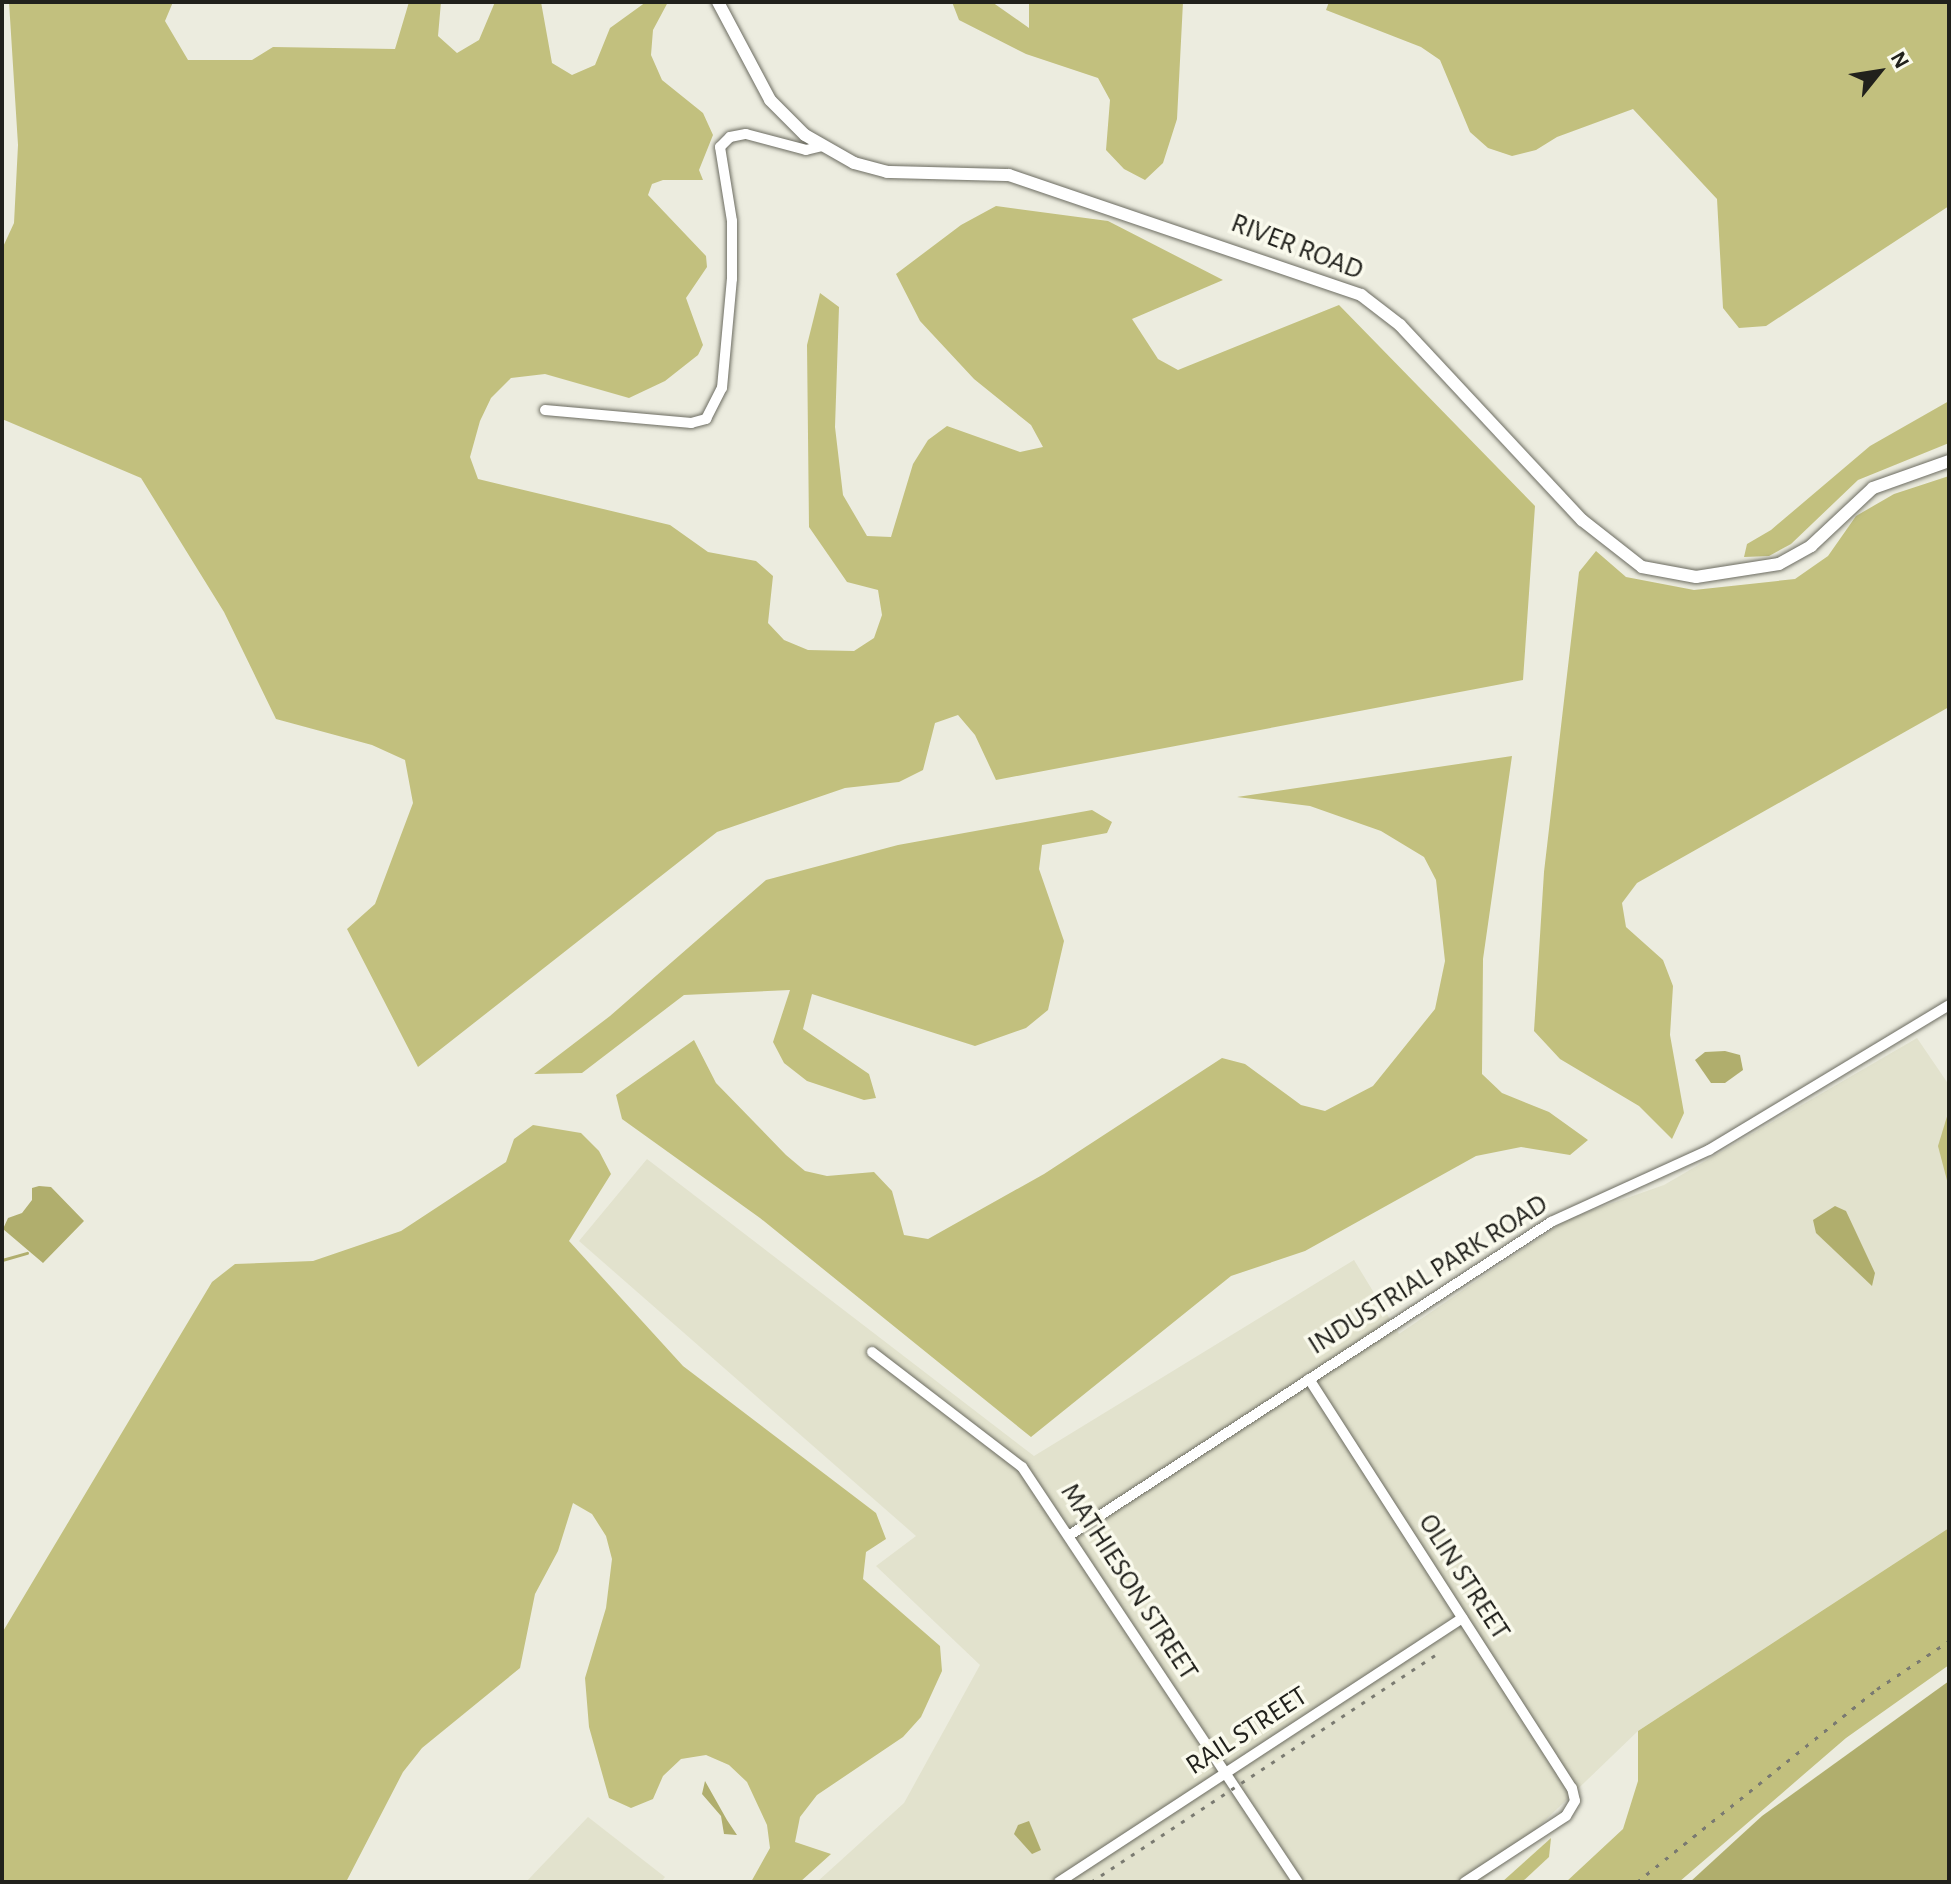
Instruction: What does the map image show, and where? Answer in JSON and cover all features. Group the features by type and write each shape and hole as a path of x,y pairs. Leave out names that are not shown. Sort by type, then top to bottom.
{"street":[{"name":"RIVER ROAD","path":"718,2 770,100 822,146 887,172 980,172 1027,180 1361,295 1400,325 1604,542 1655,571 1696,577 1779,564 1811,546 1873,488 1949,461"},
{"path":"545,410 691,423 706,419 722,388 732,279 732,221 720,147 730,137 746,134 806,150 822,146"},
{"name":"INDUSTRIAL PARK ROAD","path":"1070,1535 1551,1222 1709,1150 1949,1005"},
{"name":"MATHIESON STREET","path":"872,1352 1022,1467 1298,1882"},
{"name":"OLIN STREET","path":"1309,1379 1565,1774 1575,1801 1566,1816 1465,1882"},
{"name":"RAIL STREET","path":"1059,1882 1462,1618"}],"shaded area":[{"path":"9,2 173,2 165,21 188,60 252,60 273,47 395,49 409,2 441,2 438,36 457,53 479,40 495,2 541,2 552,63 572,75 595,65 610,28 646,2 668,2 653,30 651,55 662,80 703,113 713,135 699,170 703,180 663,180 652,184 648,195 706,256 707,267 686,298 703,345 698,355 665,381 629,398 545,374 511,378 491,398 480,421 470,457 478,479 670,525 708,552 756,561 773,576 768,623 784,640 808,650 854,651 874,638 882,615 878,590 847,582 809,527 807,345 820,293 839,307 835,427 843,495 867,536 891,537 913,464 928,440 947,426 1020,452 1043,447 1031,425 974,379 920,321 896,274 961,225 996,206 1108,221 1223,280 1132,319 1158,359 1178,370 1339,305 1535,506 1523,680 996,780 975,735 958,715 935,723 923,770 899,782 845,788 717,832 418,1067 347,929 375,904 413,803 405,760 372,745 276,719 224,612 141,478 2,419 2,249 14,223 18,145"},
{"path":"952,2 992,2 1029,28 1029,2 1183,2 1177,119 1163,163 1145,180 1124,169 1106,150 1110,100 1098,78 1026,54 959,20"},
{"path":"1329,2 1949,2 1949,206 1766,326 1739,328 1723,308 1717,199 1633,109 1557,137 1536,150 1512,156 1488,148 1470,132 1440,60 1421,47 1326,10"},
{"path":"1949,401 1949,443 1858,480 1791,544 1769,556 1744,557 1747,544 1771,530 1870,446"},
{"path":"1949,476 1949,707 1637,883 1622,903 1626,927 1663,960 1673,986 1670,1035 1684,1113 1672,1139 1639,1106 1560,1059 1534,1031 1544,872 1579,572 1596,551 1626,577 1694,590 1795,579 1828,556 1856,516 1894,494"},
{"path":"1512,756 1483,959 1482,1074 1502,1093 1549,1112 1588,1140 1570,1155 1521,1147 1476,1156 1305,1251 1231,1276 1031,1437 760,1218 622,1119 616,1095 694,1040 716,1083 786,1155 805,1171 827,1176 874,1172 892,1191 904,1235 928,1239 1044,1174 1222,1058 1245,1064 1301,1105 1325,1111 1373,1086 1435,1009 1445,961 1436,880 1424,857 1381,831 1310,806 1237,797"},
{"path":"1092,810 1112,822 1107,833 1042,845 1039,869 1064,941 1048,1010 1026,1028 975,1046 812,994 803,1029 869,1074 876,1098 864,1100 807,1081 784,1063 773,1042 790,990 684,995 582,1073 534,1074 610,1016 766,880 898,845"},
{"path":"1917,1038 1949,1085 1949,1528 1638,1731 1481,1882 817,1882 904,1803 980,1665 876,1566 916,1536 579,1241 647,1159 1034,1456 1354,1260 1399,1334 1567,1219 1664,1185"},
{"path":"1725,1051 1740,1055 1743,1070 1725,1083 1711,1083 1695,1060 1705,1052"},
{"path":"1949,1110 1949,1188 1938,1146"},
{"path":"533,1125 581,1133 599,1151 611,1174 569,1241 683,1366 876,1513 886,1539 866,1552 863,1579 940,1646 942,1671 921,1717 903,1737 817,1795 800,1817 795,1842 831,1854 800,1882 751,1882 770,1848 767,1825 747,1782 729,1765 706,1755 681,1759 663,1776 653,1799 631,1808 609,1798 589,1727 585,1678 606,1608 612,1559 606,1536 592,1514 573,1503 558,1551 535,1594 520,1668 422,1748 403,1772 346,1882 2,1882 2,1633 212,1282 235,1264 313,1261 401,1231 506,1162 514,1139"},
{"path":"51,1187 84,1221 43,1263 3,1229 8,1218 22,1213 32,1200 32,1188"},
{"path":"1835,1206 1846,1211 1875,1273 1872,1286 1816,1233 1813,1220"},
{"path":"1949,1528 1949,1665 1846,1738 1679,1882 1566,1882 1623,1829 1638,1781 1638,1731"},
{"path":"1949,1681 1949,1882 1690,1882 1762,1816"},
{"path":"705,1781 737,1835 724,1834 721,1816 702,1794"},
{"path":"588,1817 665,1877 661,1882 526,1882"},
{"path":"1029,1821 1041,1850 1032,1854 1014,1834 1018,1825"},
{"path":"1551,1838 1549,1857 1522,1882 1502,1882"}],"waterway":[{"path":"2,1260 27,1253"}],"railway":[{"path":"1637,1882 1877,1689 1949,1641"},
{"path":"1091,1882 1435,1655"}]}
